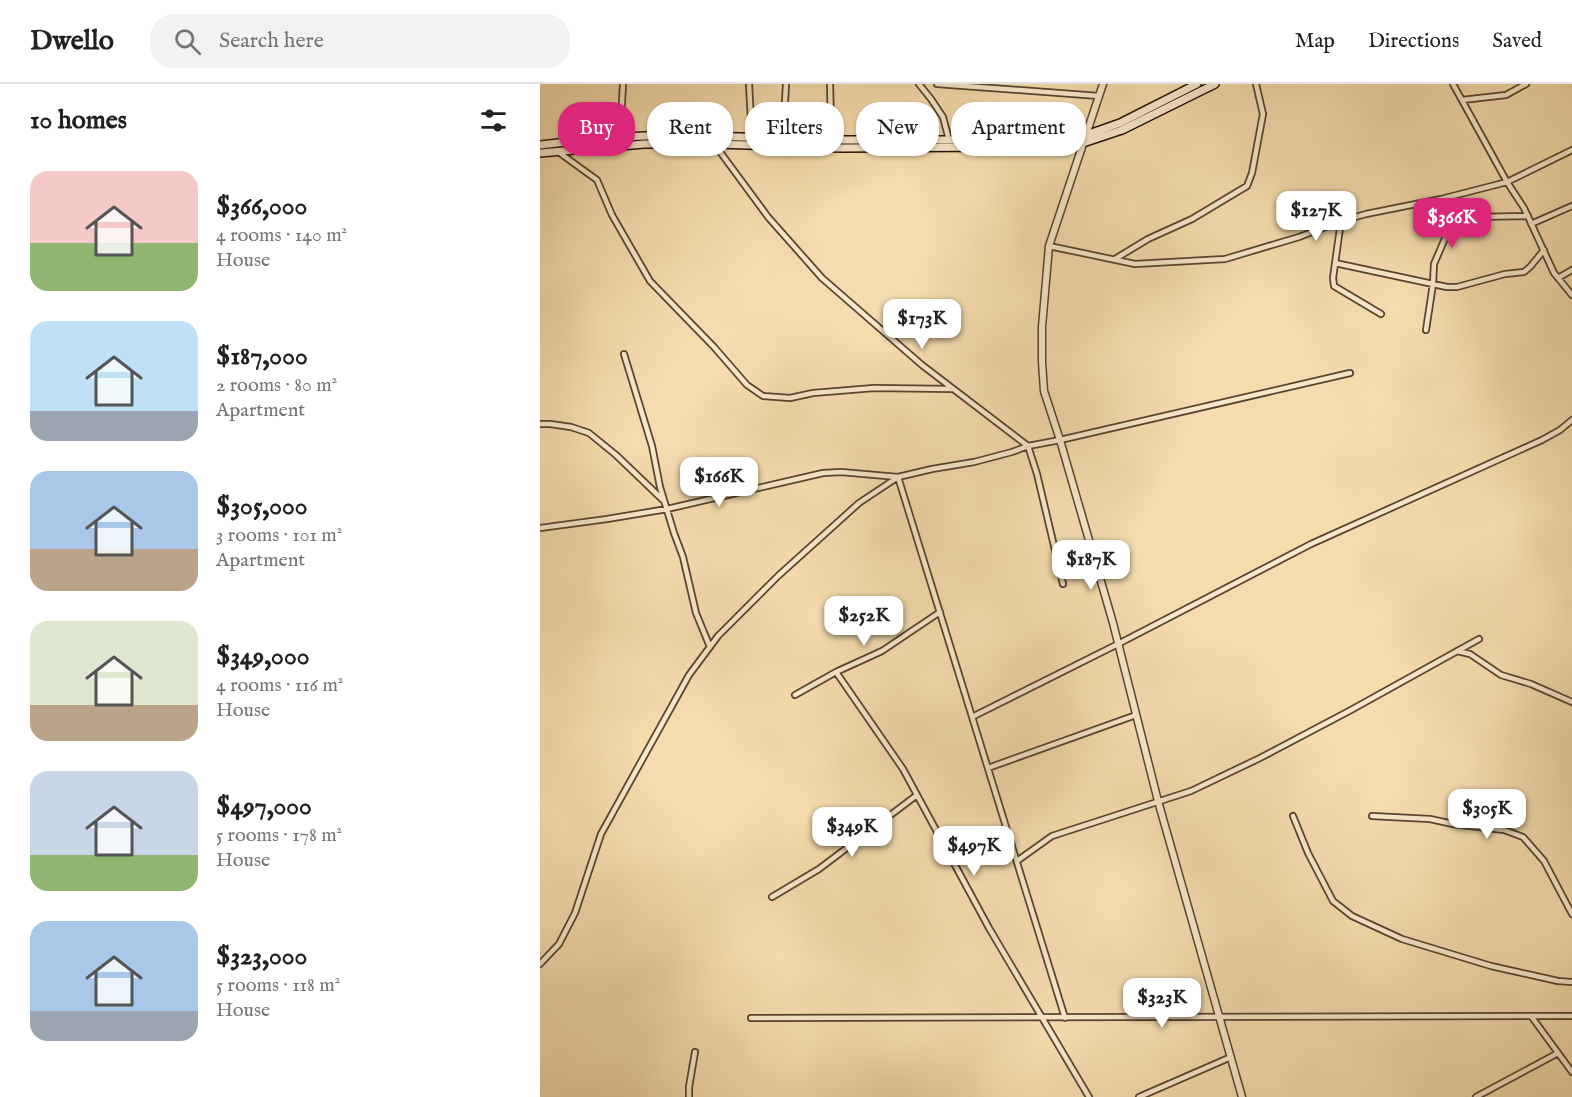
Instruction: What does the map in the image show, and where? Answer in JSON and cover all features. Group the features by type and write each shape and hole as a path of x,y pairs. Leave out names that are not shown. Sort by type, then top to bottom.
{"main road":[{"path":"1086,138 1197,84"},
{"path":"1086,139 1122,130 1215,84"},
{"path":"635,137 745,138"},
{"path":"844,140 949,140"},
{"path":"540,145 558,143"},
{"path":"540,153 647,144"},
{"path":"844,148 951,147"}],"street":[{"path":"622,102 623,84"},
{"path":"749,84 750,102"},
{"path":"785,102 786,84"},
{"path":"830,84 830,102"},
{"path":"919,84 943,117 949,140"},
{"path":"937,84 1099,96"},
{"path":"1086,133 1102,84"},
{"path":"1114,259 1148,239 1192,219 1247,186 1252,173 1263,114 1256,84"},
{"path":"1453,84 1507,182 1524,208 1554,273 1572,295"},
{"path":"1462,100 1506,95 1526,84"},
{"path":"1049,246 1135,264 1225,259 1299,237 1341,221 1507,182 1572,150"},
{"path":"557,151 597,180 612,215 650,281 747,385 763,396 790,398 813,393 874,388 953,389"},
{"path":"724,156 768,217 822,278 922,365 1028,446 1037,474 1063,584"},
{"path":"1078,156 1049,246 1042,327 1044,391 1118,644 1158,801 1242,1097"},
{"path":"1531,224 1572,206"},
{"path":"1426,330 1434,264 1446,236 1460,221 1476,217 1528,216"},
{"path":"1341,221 1333,278 1334,286 1381,314"},
{"path":"1335,263 1447,287 1457,287 1504,274 1524,272 1544,250"},
{"path":"1558,278 1572,270"},
{"path":"624,354 652,446 664,501 683,557 696,613 710,647"},
{"path":"540,528 667,509 823,473 841,472 898,477 974,462 1028,446 1350,373"},
{"path":"972,717 1311,544 1542,440 1572,420"},
{"path":"540,424 571,427 589,433 616,454 664,501"},
{"path":"898,477 1065,1018"},
{"path":"540,964 559,944 574,912 601,834 689,675 718,636 808,548 859,503 898,477"},
{"path":"795,695 836,672 882,651 940,612"},
{"path":"1017,861 1052,836 1191,791 1260,758 1351,711 1479,639"},
{"path":"1457,651 1470,654 1501,675 1531,684 1572,702"},
{"path":"836,672 903,769 989,928 1089,1097"},
{"path":"988,768 1136,715"},
{"path":"772,897 819,869 917,795"},
{"path":"1293,816 1308,853 1333,901 1352,916 1402,939 1479,963 1558,981 1572,982"},
{"path":"1372,816 1430,819 1504,830 1522,837 1544,861 1572,914"},
{"path":"1531,1016 1572,1072"},
{"path":"751,1018 1572,1016"},
{"path":"689,1097 695,1052"},
{"path":"1476,1097 1558,1053"},
{"path":"1139,1097 1231,1057"}]}
